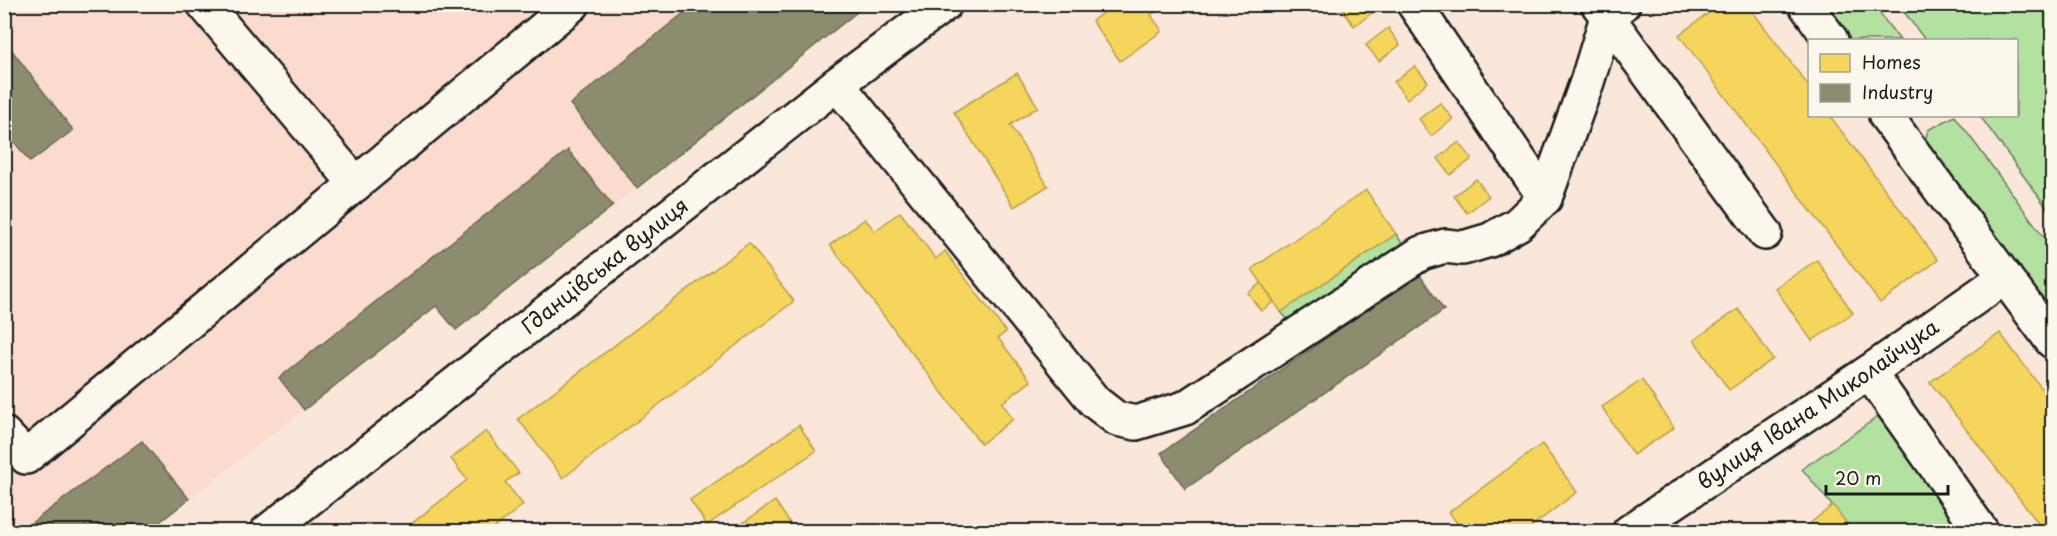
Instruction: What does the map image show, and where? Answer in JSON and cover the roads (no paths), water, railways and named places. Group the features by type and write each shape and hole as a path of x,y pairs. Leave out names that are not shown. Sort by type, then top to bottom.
{"street":[{"path":"204,4 356,184"},
{"path":"4,434 26,457 573,4"},
{"name":"Гданцівська вулиця","path":"267,531 837,84 945,4"},
{"path":"1414,4 1545,198"},
{"path":"1804,4 1830,39"},
{"path":"837,84 1095,402 1117,419 1136,423 1185,408 1421,253 1445,246 1463,248 1490,240 1518,224 1545,198 1587,82 1609,9"},
{"path":"1609,9 1765,233"},
{"path":"1887,117 2052,341"},
{"name":"вулиця Івана Миколайчука","path":"1629,531 1869,372 2005,277"},
{"path":"1869,372 1982,531"}]}
